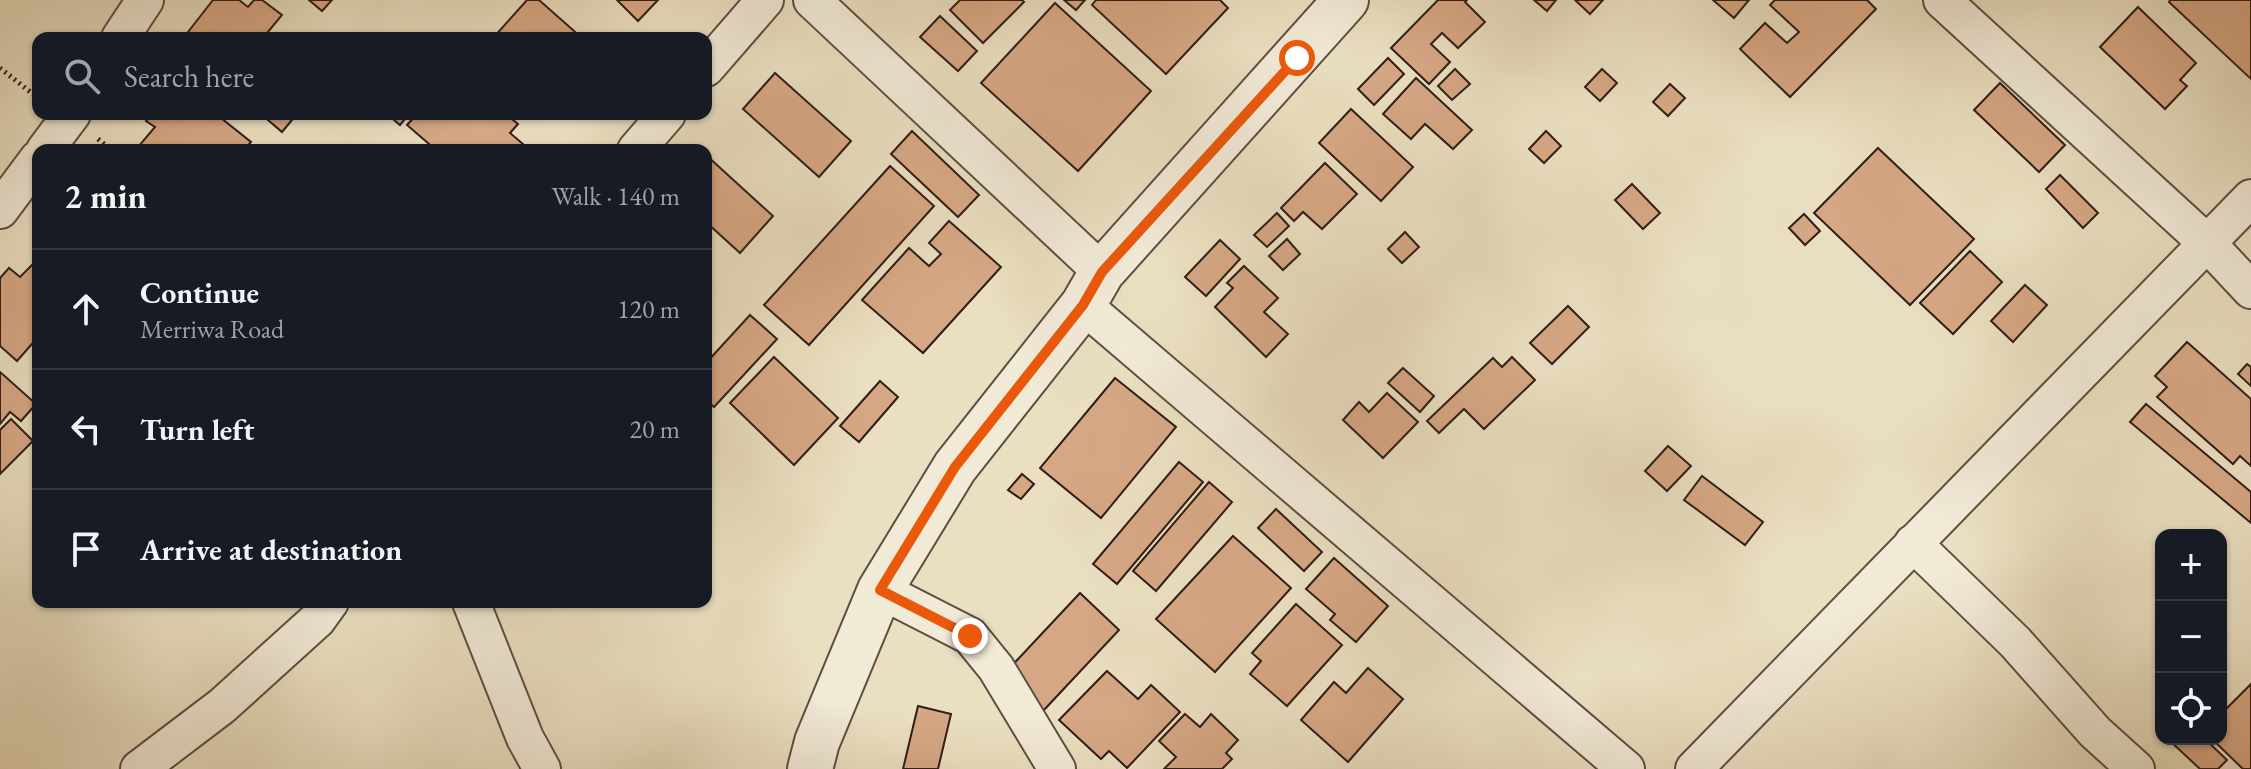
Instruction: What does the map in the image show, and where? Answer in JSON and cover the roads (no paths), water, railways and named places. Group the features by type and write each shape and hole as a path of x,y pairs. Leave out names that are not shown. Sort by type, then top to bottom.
{"street":[{"path":"124,32 145,0"},
{"path":"712,61 765,0"},
{"path":"812,0 1092,289 1626,769"},
{"path":"810,769 817,742 880,590 955,467 1092,289 1346,0"},
{"path":"1942,0 2208,244 2251,290"},
{"path":"50,144 68,120"},
{"path":"641,144 662,120"},
{"path":"0,210 32,167"},
{"path":"1694,769 2251,198"},
{"path":"1913,543 2015,642 2095,732 2136,769"},
{"path":"880,590 970,636 996,668 1057,769"},
{"path":"139,769 222,706 317,620 326,608"},
{"path":"473,608 525,738 542,769"}]}
